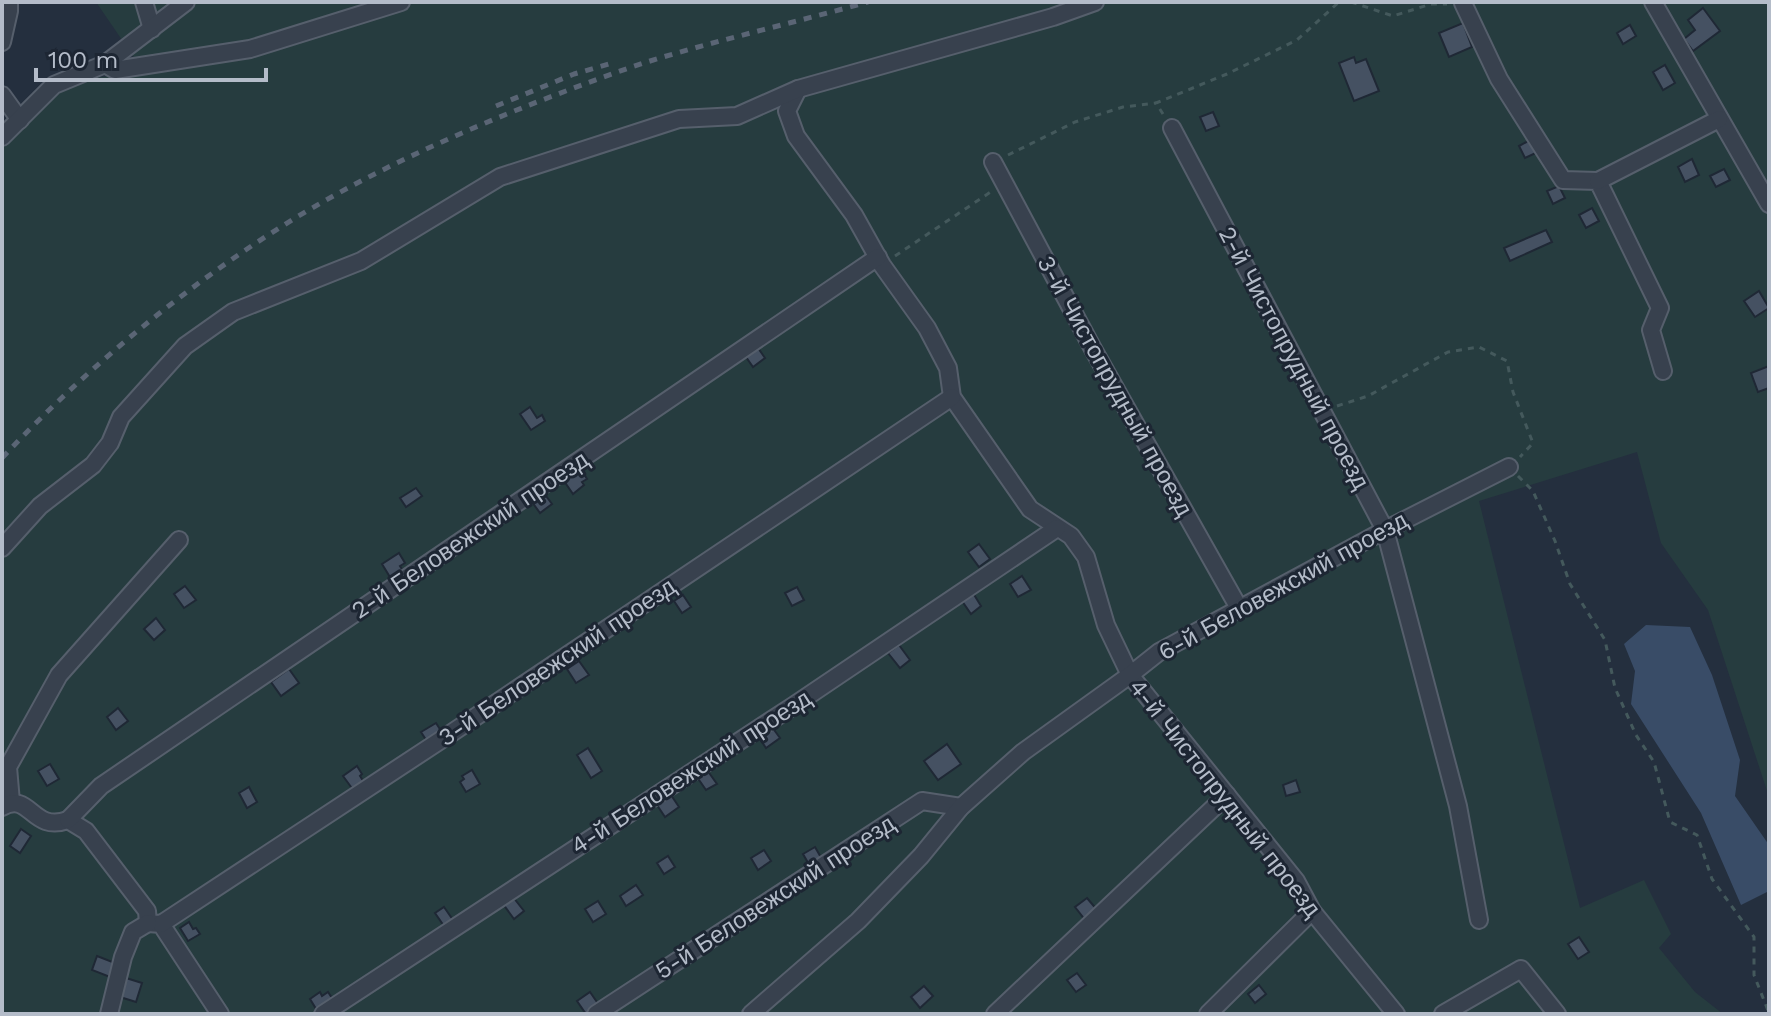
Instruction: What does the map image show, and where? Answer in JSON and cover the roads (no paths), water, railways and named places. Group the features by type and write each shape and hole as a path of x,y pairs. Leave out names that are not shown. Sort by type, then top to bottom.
{"lane":[{"path":"2,42 9,2"},
{"path":"144,2 152,29"},
{"path":"2,137 54,85 105,64 186,2"},
{"path":"105,64 115,70 250,49 401,2"},
{"path":"2,548 40,506 93,465 110,443 121,417 185,346 233,312 361,261 500,177 679,119 737,116 798,89 1053,17 1095,2"},
{"path":"1653,2 1769,204"},
{"path":"1463,3 1499,79 1563,180 1598,181 1719,119"},
{"name":"4-й Чистопрудный проезд","path":"798,89 787,111 796,136 854,215 880,261 927,328 948,368 952,397 1030,509 1071,536 1086,557 1106,625 1130,675 1296,881 1312,911 1396,1014"},
{"path":"2,95 20,120"},
{"name":"2-й Чистопрудный проезд","path":"1172,128 1385,530 1458,806 1479,920"},
{"name":"3-й Чистопрудный проезд","path":"993,162 1093,349 1239,608"},
{"path":"1598,181 1660,308 1651,330 1663,371"},
{"name":"2-й Беловежский проезд","path":"68,820 101,786 880,261"},
{"name":"3-й Беловежский проезд","path":"109,1014 123,957 133,932 155,923 440,740 952,397"},
{"name":"6-й Беловежский проезд","path":"751,1014 858,921 921,856 961,807 1023,752 1159,652 1509,467"},
{"name":"4-й Беловежский проезд","path":"323,1014 793,706 1057,528"},
{"path":"179,540 59,675 8,767 6,805 22,804 42,821 58,823 68,820 86,831 220,1014"},
{"path":"995,1014 1227,795"},
{"name":"5-й Беловежский проезд","path":"596,1014 922,801 961,807"},
{"path":"1208,1014 1312,911"},
{"path":"1443,1014 1521,969 1557,1014"}],"water":[{"path":"1646,625 1690,627 1712,675 1740,760 1735,796 1769,845 1769,891 1741,905 1701,813 1631,704 1635,671 1624,644"}],"railway":[{"path":"2,458 103,360 176,300 253,245 351,186 474,128 615,73 868,2"},
{"path":"496,106 574,74 609,64"}]}
